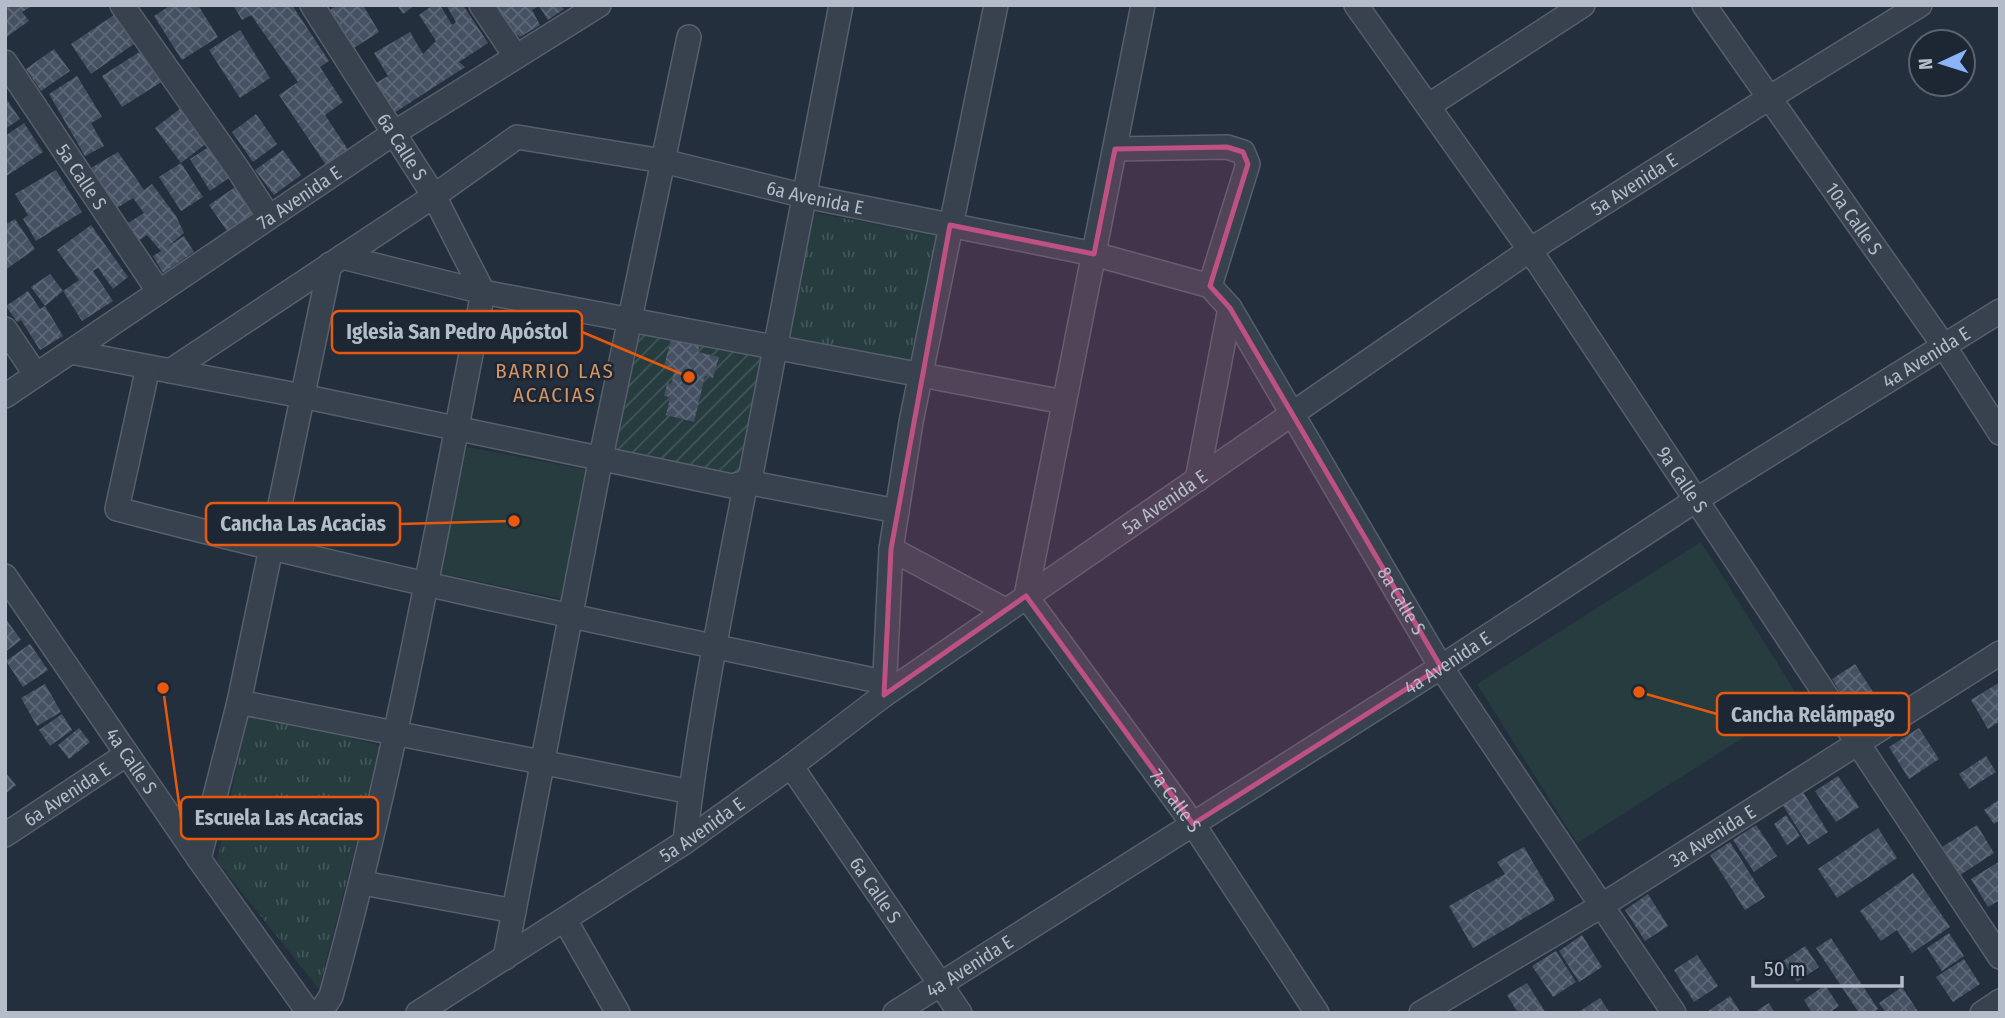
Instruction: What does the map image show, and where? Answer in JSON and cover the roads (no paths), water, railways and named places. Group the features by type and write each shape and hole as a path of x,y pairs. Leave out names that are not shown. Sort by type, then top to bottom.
{"street":[{"path":"121,5 237,168 269,218"},
{"name":"6a Calle S","path":"312,5 434,196 483,292"},
{"path":"481,5 516,57"},
{"name":"7a Avenida E","path":"5,396 394,133 599,5"},
{"path":"685,842 715,646 746,482 751,474 776,348 841,5"},
{"path":"159,369 117,509 269,549 571,617 715,646 884,688 891,549 897,511 920,375 996,5"},
{"path":"1026,596 1143,5"},
{"name":"9a Calle S","path":"1356,5 1530,250 2000,957"},
{"path":"1428,106 1583,5"},
{"name":"10a Calle S","path":"1704,5 1944,346 2000,433"},
{"name":"5a Avenida E","path":"418,1013 685,842 791,766 884,688 1026,596 1530,250 1920,5"},
{"path":"505,958 601,457 689,37"},
{"name":"5a Calle S","path":"5,62 159,292"},
{"name":"6a Avenida E","path":"159,369 336,261 517,137 663,162 805,196 1094,254 1210,286"},
{"path":"1115,149 1227,147 1244,152 1248,164 1210,286"},
{"path":"199,859 239,702 302,396 336,261 483,292 1064,402"},
{"name":"8a Calle S","path":"1210,286 1230,308 1441,667 1674,1013"},
{"path":"320,1013 331,996 363,883 483,292"},
{"path":"1197,480 1230,308"},
{"name":"4a Avenida E","path":"895,1013 1441,667 1696,500 2000,311"},
{"path":"5,329 36,375"},
{"path":"71,352 457,427 732,486 746,482 897,511"},
{"path":"891,549 1005,610"},
{"name":"4a Calle S","path":"5,576 199,859 309,1013"},
{"name":"7a Calle S","path":"1026,596 1193,824 1317,1013"},
{"name":"3a Avenida E","path":"1421,1013 1601,906 2000,653"},
{"path":"239,702 691,792"},
{"name":"6a Avenida E","path":"5,835 127,754"},
{"name":"6a Calle S","path":"791,766 960,1013"},
{"path":"363,883 514,911"},
{"path":"565,920 618,1013"},
{"path":"1982,1013 2000,1001"}],"place":[{"name":"Iglesia San Pedro Apóstol","path":"689,377"},
{"name":"Cancha Las Acacias","path":"514,521"},
{"name":"Escuela Las Acacias","path":"163,688"},
{"name":"Cancha Relámpago","path":"1639,692"}],"district":[{"name":"BARRIO LAS ACACIAS","path":"555,383"}]}
